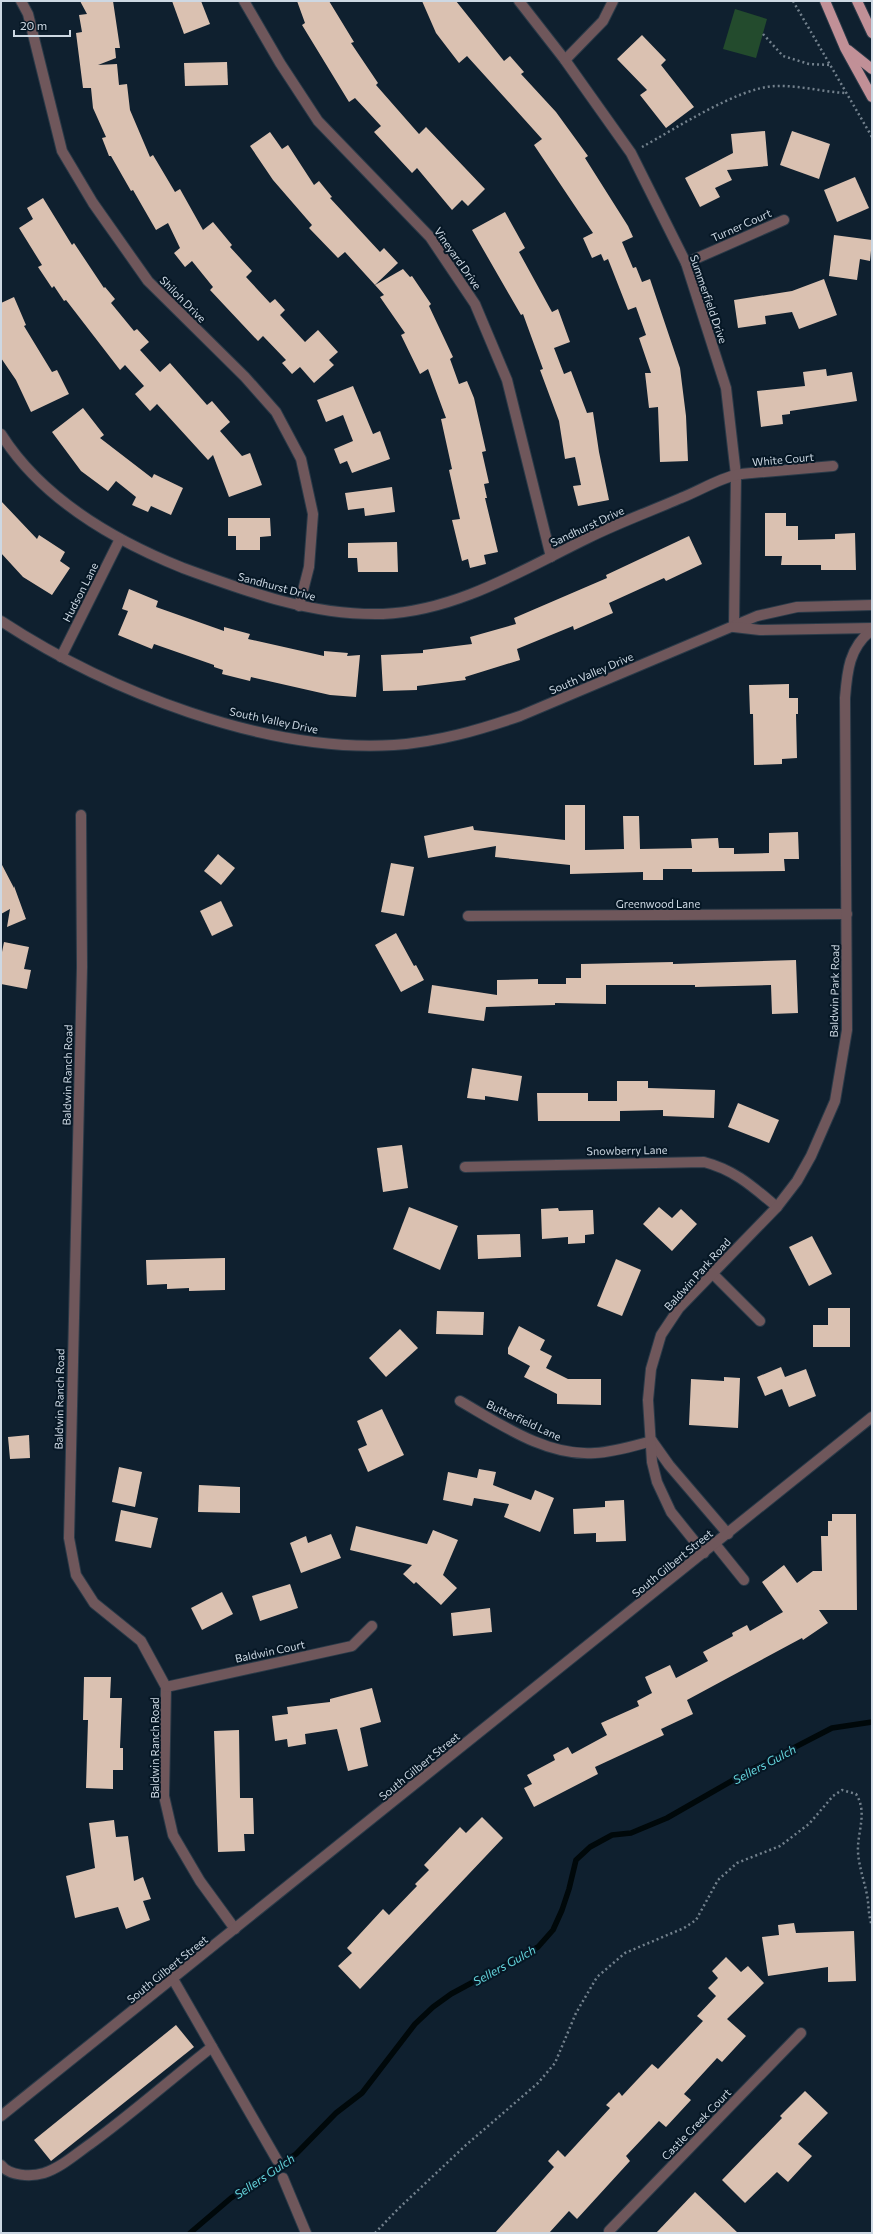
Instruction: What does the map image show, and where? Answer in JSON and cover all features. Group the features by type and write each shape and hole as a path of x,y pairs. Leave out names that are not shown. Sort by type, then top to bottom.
{"main road":[{"path":"825,1 845,48 872,97"},
{"path":"857,1 872,33"},
{"path":"845,48 872,69"}],"street":[{"name":"Shiloh Drive","path":"21,1 28,14 62,151 93,203 148,282 245,377 276,412 301,459 312,514 309,567 299,606"},
{"name":"Vineyard Drive","path":"244,1 280,63 318,121 430,237 475,304 507,380 551,557"},
{"name":"Summerfield Drive","path":"519,1 565,60 631,153 686,263 726,388 736,475 734,627"},
{"path":"565,60 603,21 613,1"},
{"name":"Turner Court","path":"686,263 784,220"},
{"name":"Sandhurst Drive","path":"1,434 9,446 40,481 80,515 120,539 172,563 233,587 299,606 346,614 386,614 457,600 551,557 592,536 736,475"},
{"name":"White Court","path":"736,475 833,466"},
{"name":"Hudson Lane","path":"60,657 120,539"},
{"name":"South Valley Drive","path":"1,621 60,657 100,677 153,699 245,728 314,742 348,745 394,745 455,736 500,722 734,627 757,616 797,607 872,605"},
{"name":"South Valley Drive","path":"734,627 760,630 872,629"},
{"name":"Baldwin Park Road","path":"704,1553 671,1512 663,1497 652,1462 652,1441 648,1400 651,1369 661,1335 679,1308 777,1207 797,1181 811,1156 835,1101 847,1030 845,698 847,672 851,656 863,637 872,629"},
{"name":"Baldwin Ranch Road","path":"81,815 82,967 69,1538 76,1575 94,1603 141,1641 166,1687 164,1796 174,1835 200,1881 235,1929"},
{"name":"Greenwood Lane","path":"468,916 847,914"},
{"name":"Snowberry Lane","path":"465,1166 704,1162 722,1167 739,1176 777,1207"},
{"path":"712,1273 760,1321"},
{"name":"Butterfield Lane","path":"460,1401 499,1424 551,1448 572,1452 595,1453 652,1441"},
{"name":"South Gilbert Street","path":"852,1432 872,1411"},
{"name":"South Gilbert Street","path":"1,2116 174,1979 872,1417"},
{"name":"Baldwin Park Road","path":"652,1441 669,1466 728,1534"},
{"path":"715,1544 744,1580"},
{"name":"Baldwin Court","path":"166,1687 352,1646 372,1626"},
{"path":"174,1979 278,2160"},
{"name":"Castle Creek Court","path":"609,2232 801,2033"},
{"path":"1,2165 10,2172 20,2174 42,2174 62,2165 110,2129 212,2046"},
{"path":"283,2178 306,2233"}],"path":[{"path":"793,1 872,137"},
{"path":"763,34 783,56 809,64 830,65"},
{"path":"631,153 741,94 758,88 794,87 846,93"},
{"path":"376,2233 398,2209 466,2145 538,2083 555,2063 576,2013 597,1977 625,1953 684,1928 696,1920 718,1880 737,1863 780,1846 809,1824 833,1796 842,1790 856,1794 860,1801 862,1819 858,1850 859,1865 867,1895 872,1926"}],"green space":[{"path":"735,9 767,19 756,58 723,49"}],"building":[{"path":"80,1 113,1 120,48 115,48 116,58 98,65 117,64 119,85 127,84 130,110 150,157 153,155 175,192 180,189 203,230 213,222 232,245 230,247 252,271 246,277 270,303 275,299 285,310 280,315 305,342 318,330 338,352 329,360 334,365 314,383 300,367 292,374 282,363 286,360 263,336 258,341 210,290 213,287 192,261 185,267 174,253 180,248 168,223 156,230 133,190 131,191 111,156 109,156 102,138 106,137 93,108 91,88 83,88 76,33 82,32 79,15 87,14"},
{"path":"172,1 201,1 210,24 184,34"},
{"path":"297,1 329,1 354,42 351,43 378,83 376,85 419,134 426,127 485,189 468,206 462,200 452,210 417,168 412,173 374,132 381,126 355,98 349,102 302,25 305,23"},
{"path":"422,1 456,1 504,61 510,56 524,72 521,74 556,112 588,156 585,158 628,226 633,237 622,242 633,268 636,267 642,282 650,279 680,368 686,416 688,461 660,462 658,407 649,408 645,373 651,373 639,338 646,335 636,307 628,310 608,259 604,261 601,254 592,258 583,238 593,233 534,145 542,139 467,56 459,63 436,33"},
{"path":"642,35 666,60 661,65 694,107 666,128 640,95 647,90 617,59"},
{"path":"227,62 228,85 185,86 184,63"},
{"path":"765,131 768,166 727,170 732,180 715,188 720,197 700,207 685,178 733,153 731,134"},
{"path":"792,131 830,144 819,179 780,165"},
{"path":"270,132 282,149 288,145 314,185 319,181 332,197 330,198 380,252 384,248 398,263 375,285 345,252 338,258 309,228 312,225 273,180 250,146"},
{"path":"855,177 869,208 837,222 824,190"},
{"path":"43,198 72,245 74,243 104,288 105,287 115,299 111,303 134,331 137,329 149,342 140,350 160,372 170,363 207,405 212,401 230,422 220,431 242,456 250,453 262,485 229,497 213,455 208,460 157,404 150,411 135,394 144,386 125,365 120,370 66,300 64,301 54,286 52,288 38,267 42,265 19,228 33,219 27,208"},
{"path":"505,212 525,248 519,252 552,312 558,309 570,342 554,348 564,374 571,371 587,413 593,412 599,452 609,500 578,506 573,486 581,485 575,457 565,459 559,421 540,370 543,369 523,314 521,315 472,230"},
{"path":"834,235 872,240 870,261 860,259 857,280 829,276"},
{"path":"403,269 410,277 412,276 431,304 429,306 453,357 450,359 459,384 467,381 474,398 486,451 482,452 489,483 484,484 487,498 485,498 498,552 484,555 486,564 470,568 468,559 462,561 452,520 460,519 449,470 452,469 441,419 446,418 428,369 420,374 401,335 405,333 380,297 384,295 375,285"},
{"path":"824,279 837,315 799,329 792,312 765,316 766,324 738,328 734,300 792,291"},
{"path":"14,297 26,325 24,326 52,372 57,370 69,394 31,412 16,380 1,358 1,303"},
{"path":"826,369 827,376 852,372 857,401 790,411 790,414 782,415 783,424 761,427 757,391 805,386 803,372"},
{"path":"353,386 373,434 380,431 390,459 352,473 347,461 340,464 334,449 353,441 343,415 326,422 317,400"},
{"path":"83,408 104,435 100,438 152,478 154,474 183,488 171,515 151,506 148,512 132,505 136,497 116,481 108,491 81,471 52,432"},
{"path":"392,487 395,512 365,516 364,508 348,510 345,493"},
{"path":"1,501 37,539 39,535 65,552 60,561 70,568 52,595 23,577 1,553"},
{"path":"765,513 786,513 786,526 798,526 798,540 835,539 835,534 855,533 856,570 821,570 821,565 781,565 782,556 765,556"},
{"path":"228,518 270,518 271,536 260,537 260,550 236,550 236,536 228,536"},
{"path":"689,536 702,564 666,581 664,578 609,603 613,613 574,630 573,626 517,649 520,660 465,677 466,680 417,686 417,690 383,691 381,655 423,653 423,650 472,644 470,637 516,624 514,618 607,578 606,575"},
{"path":"397,542 398,572 358,572 357,558 348,558 348,543"},
{"path":"129,589 158,601 156,607 224,631 224,627 250,634 248,639 324,656 324,651 348,653 347,656 360,655 356,697 330,695 251,677 250,681 222,674 223,670 214,667 214,665 154,644 152,649 118,635 128,611 122,609"},
{"path":"789,684 789,698 798,698 798,714 796,714 797,758 782,759 782,764 754,765 753,714 750,714 749,685"},
{"path":"565,805 585,805 585,850 624,849 623,816 639,816 640,849 692,848 691,839 718,838 719,848 734,848 734,854 769,853 769,833 798,832 799,859 784,859 785,871 692,872 692,869 663,869 663,880 643,880 643,872 570,874 570,865 495,857 496,846 428,858 424,836 473,826 474,830 565,840"},
{"path":"218,854 235,868 221,885 204,871"},
{"path":"1,863 14,888 14,886 26,919 7,927 10,909 1,914"},
{"path":"391,863 414,867 404,916 381,912"},
{"path":"221,901 233,926 212,936 200,911"},
{"path":"396,933 414,966 416,965 424,980 401,992 375,945"},
{"path":"4,942 29,947 24,969 31,970 27,989 1,984 1,957"},
{"path":"796,960 798,1013 772,1014 771,985 695,987 695,985 606,985 606,1004 555,1003 555,1005 486,1007 484,1021 428,1013 432,985 497,995 497,980 538,979 538,984 566,984 566,978 581,978 581,964 673,962 673,964"},
{"path":"472,1068 522,1076 518,1101 485,1096 485,1100 467,1098"},
{"path":"617,1081 648,1081 648,1088 715,1090 714,1118 663,1116 663,1110 620,1111 620,1121 538,1121 537,1093 588,1093 588,1101 617,1101"},
{"path":"738,1103 779,1120 769,1143 728,1127"},
{"path":"402,1145 408,1188 383,1192 377,1148"},
{"path":"409,1207 458,1226 440,1270 393,1249"},
{"path":"659,1207 672,1218 681,1209 697,1224 672,1251 643,1224"},
{"path":"558,1208 559,1211 593,1210 594,1234 585,1235 585,1243 568,1244 568,1237 542,1239 541,1209"},
{"path":"520,1234 521,1257 478,1259 477,1235"},
{"path":"812,1236 832,1274 809,1286 789,1247"},
{"path":"225,1258 225,1290 189,1291 189,1288 167,1289 167,1284 147,1285 146,1260"},
{"path":"616,1259 641,1270 622,1316 597,1306"},
{"path":"828,1308 850,1308 850,1347 813,1347 813,1325 828,1325"},
{"path":"437,1311 484,1312 483,1335 436,1334"},
{"path":"519,1326 545,1340 540,1350 552,1356 546,1368 568,1379 601,1379 601,1405 557,1404 557,1394 524,1377 530,1366 508,1354 508,1348"},
{"path":"400,1329 418,1348 386,1377 369,1358"},
{"path":"781,1367 785,1377 806,1369 816,1396 789,1407 782,1389 765,1396 757,1377"},
{"path":"724,1377 740,1378 738,1428 689,1425 691,1379 724,1381"},
{"path":"382,1409 404,1455 368,1472 358,1449 367,1445 357,1421"},
{"path":"29,1435 30,1458 10,1459 8,1437"},
{"path":"119,1467 142,1472 135,1507 112,1502"},
{"path":"479,1469 496,1472 493,1485 531,1500 535,1490 554,1498 540,1532 504,1517 509,1504 474,1498 472,1506 443,1500 448,1472 477,1478"},
{"path":"199,1485 240,1487 240,1513 198,1512"},
{"path":"624,1500 626,1541 596,1542 596,1533 574,1534 573,1509 605,1507 605,1501"},
{"path":"121,1510 158,1518 151,1548 115,1541"},
{"path":"832,1514 856,1514 857,1610 819,1610 828,1623 803,1640 802,1638 687,1700 693,1714 661,1729 664,1735 595,1767 598,1774 534,1807 524,1788 532,1784 527,1775 555,1760 553,1755 568,1747 572,1754 607,1735 601,1723 639,1706 637,1701 652,1693 645,1677 670,1665 676,1678 708,1661 703,1652 733,1636 732,1633 747,1625 750,1631 783,1612 762,1582 784,1565 797,1583 813,1571 822,1571 821,1536 828,1536 828,1521 832,1521"},
{"path":"356,1526 427,1544 433,1530 458,1540 443,1575 457,1588 441,1605 416,1582 414,1584 403,1574 412,1565 350,1550"},
{"path":"331,1534 341,1558 301,1573 290,1543 306,1536 308,1543"},
{"path":"290,1584 298,1608 260,1621 252,1596"},
{"path":"222,1592 233,1614 202,1630 191,1608"},
{"path":"490,1608 492,1632 453,1636 451,1613"},
{"path":"84,1677 111,1677 110,1698 122,1698 120,1748 123,1748 123,1770 113,1770 113,1789 86,1788 88,1720 83,1720"},
{"path":"372,1688 381,1722 360,1728 368,1766 348,1771 337,1729 305,1734 306,1744 288,1747 287,1739 275,1741 272,1716 288,1714 287,1707 330,1702 330,1699"},
{"path":"239,1730 240,1798 253,1798 254,1834 244,1834 245,1851 218,1852 214,1731"},
{"path":"482,1817 503,1838 360,1989 338,1966 352,1953 347,1948 383,1909 389,1915 417,1886 415,1884 429,1870 424,1865 460,1827 466,1833"},
{"path":"114,1820 116,1837 128,1836 134,1881 143,1877 151,1899 143,1901 150,1920 126,1929 118,1907 75,1918 66,1876 95,1868 89,1823"},
{"path":"794,1923 796,1933 854,1931 856,1981 828,1982 828,1967 768,1976 762,1937 779,1935 778,1925"},
{"path":"726,1957 741,1972 748,1966 764,1983 727,2019 746,2036 722,2062 717,2058 684,2094 691,2100 666,2127 659,2121 626,2156 630,2161 577,2219 569,2211 549,2233 495,2233 554,2167 548,2161 558,2150 565,2157 610,2108 606,2105 619,2092 622,2096 652,2064 658,2069 703,2021 697,2016 716,1996 708,1988 718,1978 712,1971"},
{"path":"176,2025 194,2047 51,2161 34,2140"},
{"path":"805,2091 828,2113 798,2144 812,2156 788,2182 777,2172 745,2203 722,2180 782,2118 780,2116"},
{"path":"695,2192 738,2233 656,2233"}],"waterway":[{"name":"Sellers Gulch","path":"190,2233 231,2198 296,2154 336,2113 362,2093 415,2024 433,2007 451,1994 538,1947 553,1930 562,1910 576,1860 590,1847 612,1835 631,1833 667,1818 749,1771 832,1728 872,1722"}],"tunnel":[{"path":"277,2160 283,2178"}]}
